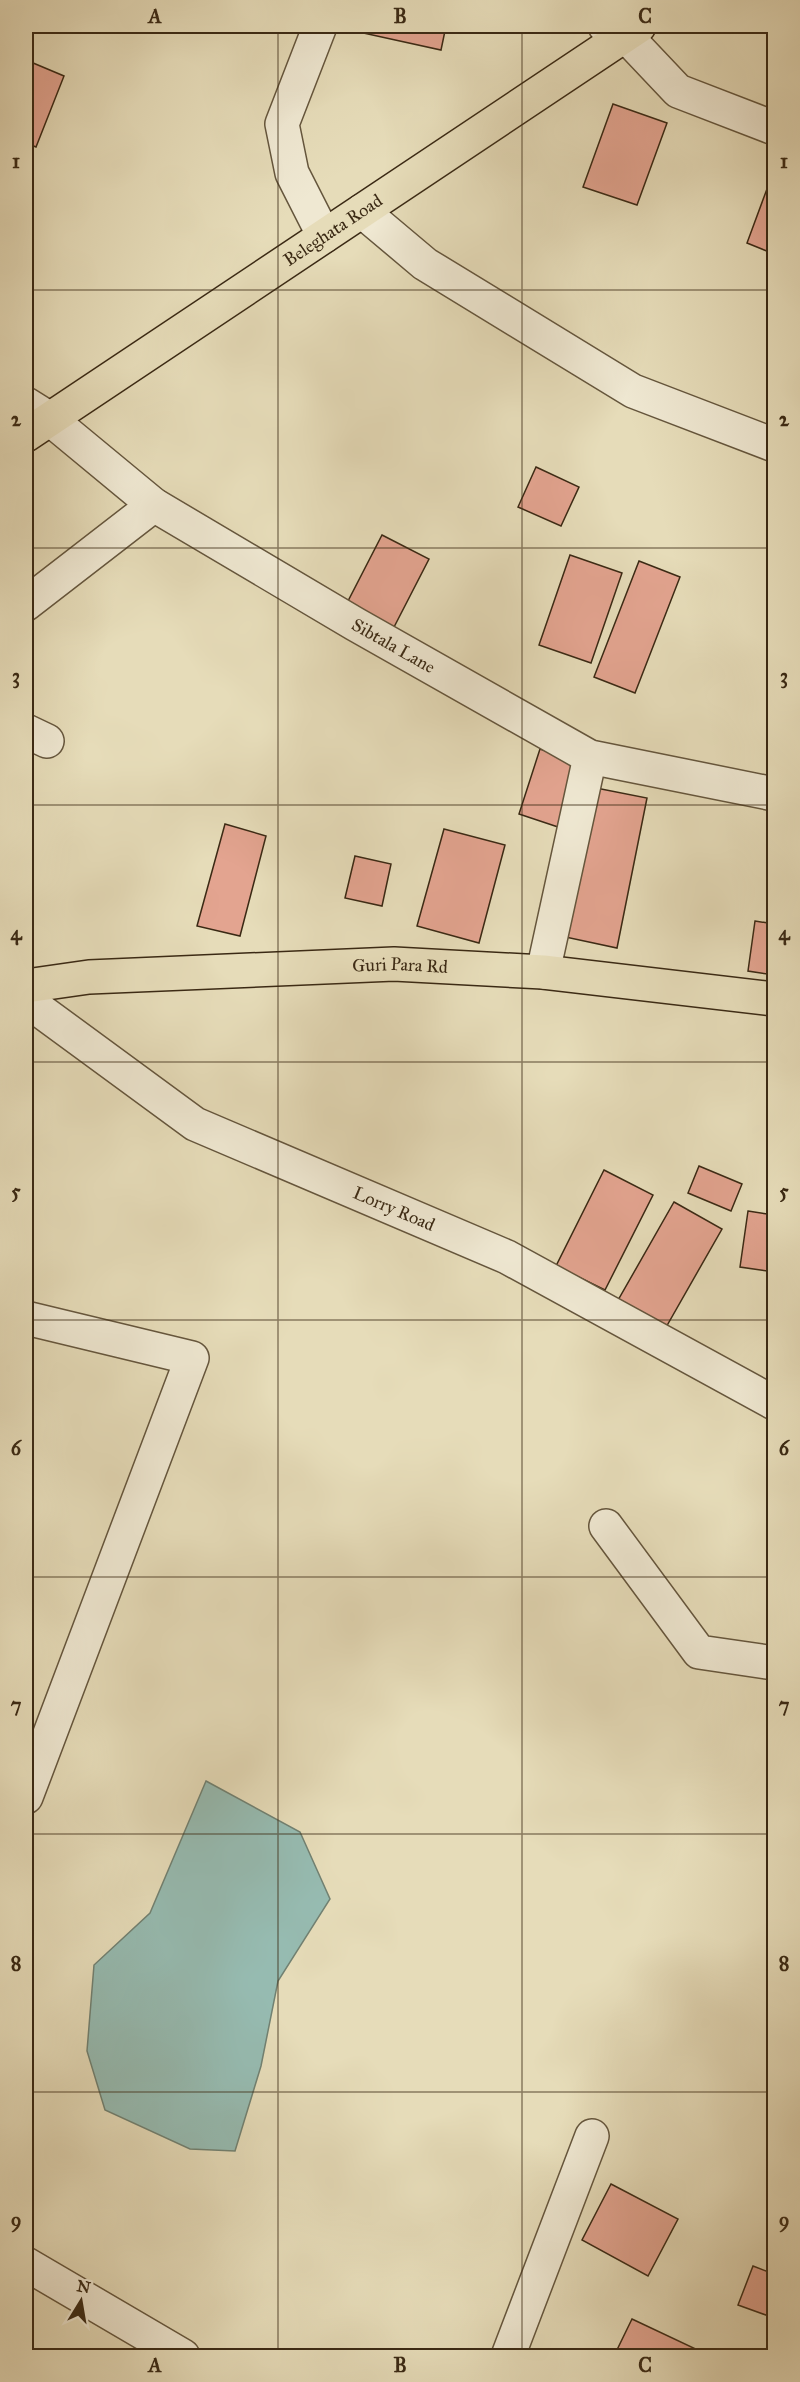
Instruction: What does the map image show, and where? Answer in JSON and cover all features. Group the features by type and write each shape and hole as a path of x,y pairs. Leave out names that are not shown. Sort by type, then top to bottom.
{"main road":[{"name":"Beleghata Road","path":"34,419 324,236 623,29"},
{"name":"Guri Para Rd","path":"26,986 89,977 394,964 543,972 774,999"}],"street":[{"path":"320,26 282,124 292,173 324,236"},
{"path":"623,29 678,91 774,128"},
{"path":"362,210 425,264 633,391 774,445"},
{"name":"Sibtala Lane","path":"34,419 154,505 355,624 590,757 774,794"},
{"path":"26,604 154,505"},
{"path":"543,972 590,757"},
{"name":"Lorry Road","path":"26,1000 195,1124 507,1257 774,1403"},
{"path":"26,1318 192,1358 26,1797"},
{"path":"606,1526 699,1652 774,1663"},
{"path":"508,2356 592,2136"},
{"path":"26,2264 183,2356"}],"water":[{"path":"206,1781 300,1832 330,1899 278,1981 261,2066 235,2151 190,2149 105,2110 87,2051 94,1965 150,1913"}],"building":[{"path":"346,26 446,26 441,50 345,29"},
{"path":"26,60 64,76 36,147 26,143"},
{"path":"613,104 667,123 637,205 583,187"},
{"path":"774,170 774,254 747,243"},
{"path":"536,467 579,487 561,526 518,507"},
{"path":"382,535 429,559 393,629 346,605"},
{"path":"570,555 622,573 591,663 539,645"},
{"path":"639,561 680,577 635,693 594,677"},
{"path":"540,749 585,764 564,829 519,814"},
{"path":"586,786 647,798 617,948 556,935"},
{"path":"225,824 266,836 240,936 197,926"},
{"path":"444,829 505,845 479,943 417,926"},
{"path":"774,852 774,879 770,878"},
{"path":"355,856 391,864 382,906 345,898"},
{"path":"755,921 774,924 774,975 748,971"},
{"path":"699,1166 742,1184 731,1211 688,1193"},
{"path":"604,1170 653,1195 605,1290 556,1266"},
{"path":"674,1202 722,1229 665,1329 617,1302"},
{"path":"748,1211 774,1215 774,1272 740,1267"},
{"path":"611,2184 678,2219 648,2276 582,2240"},
{"path":"753,2266 774,2274 774,2318 738,2305"},
{"path":"632,2319 700,2351 697,2356 614,2356"}]}
